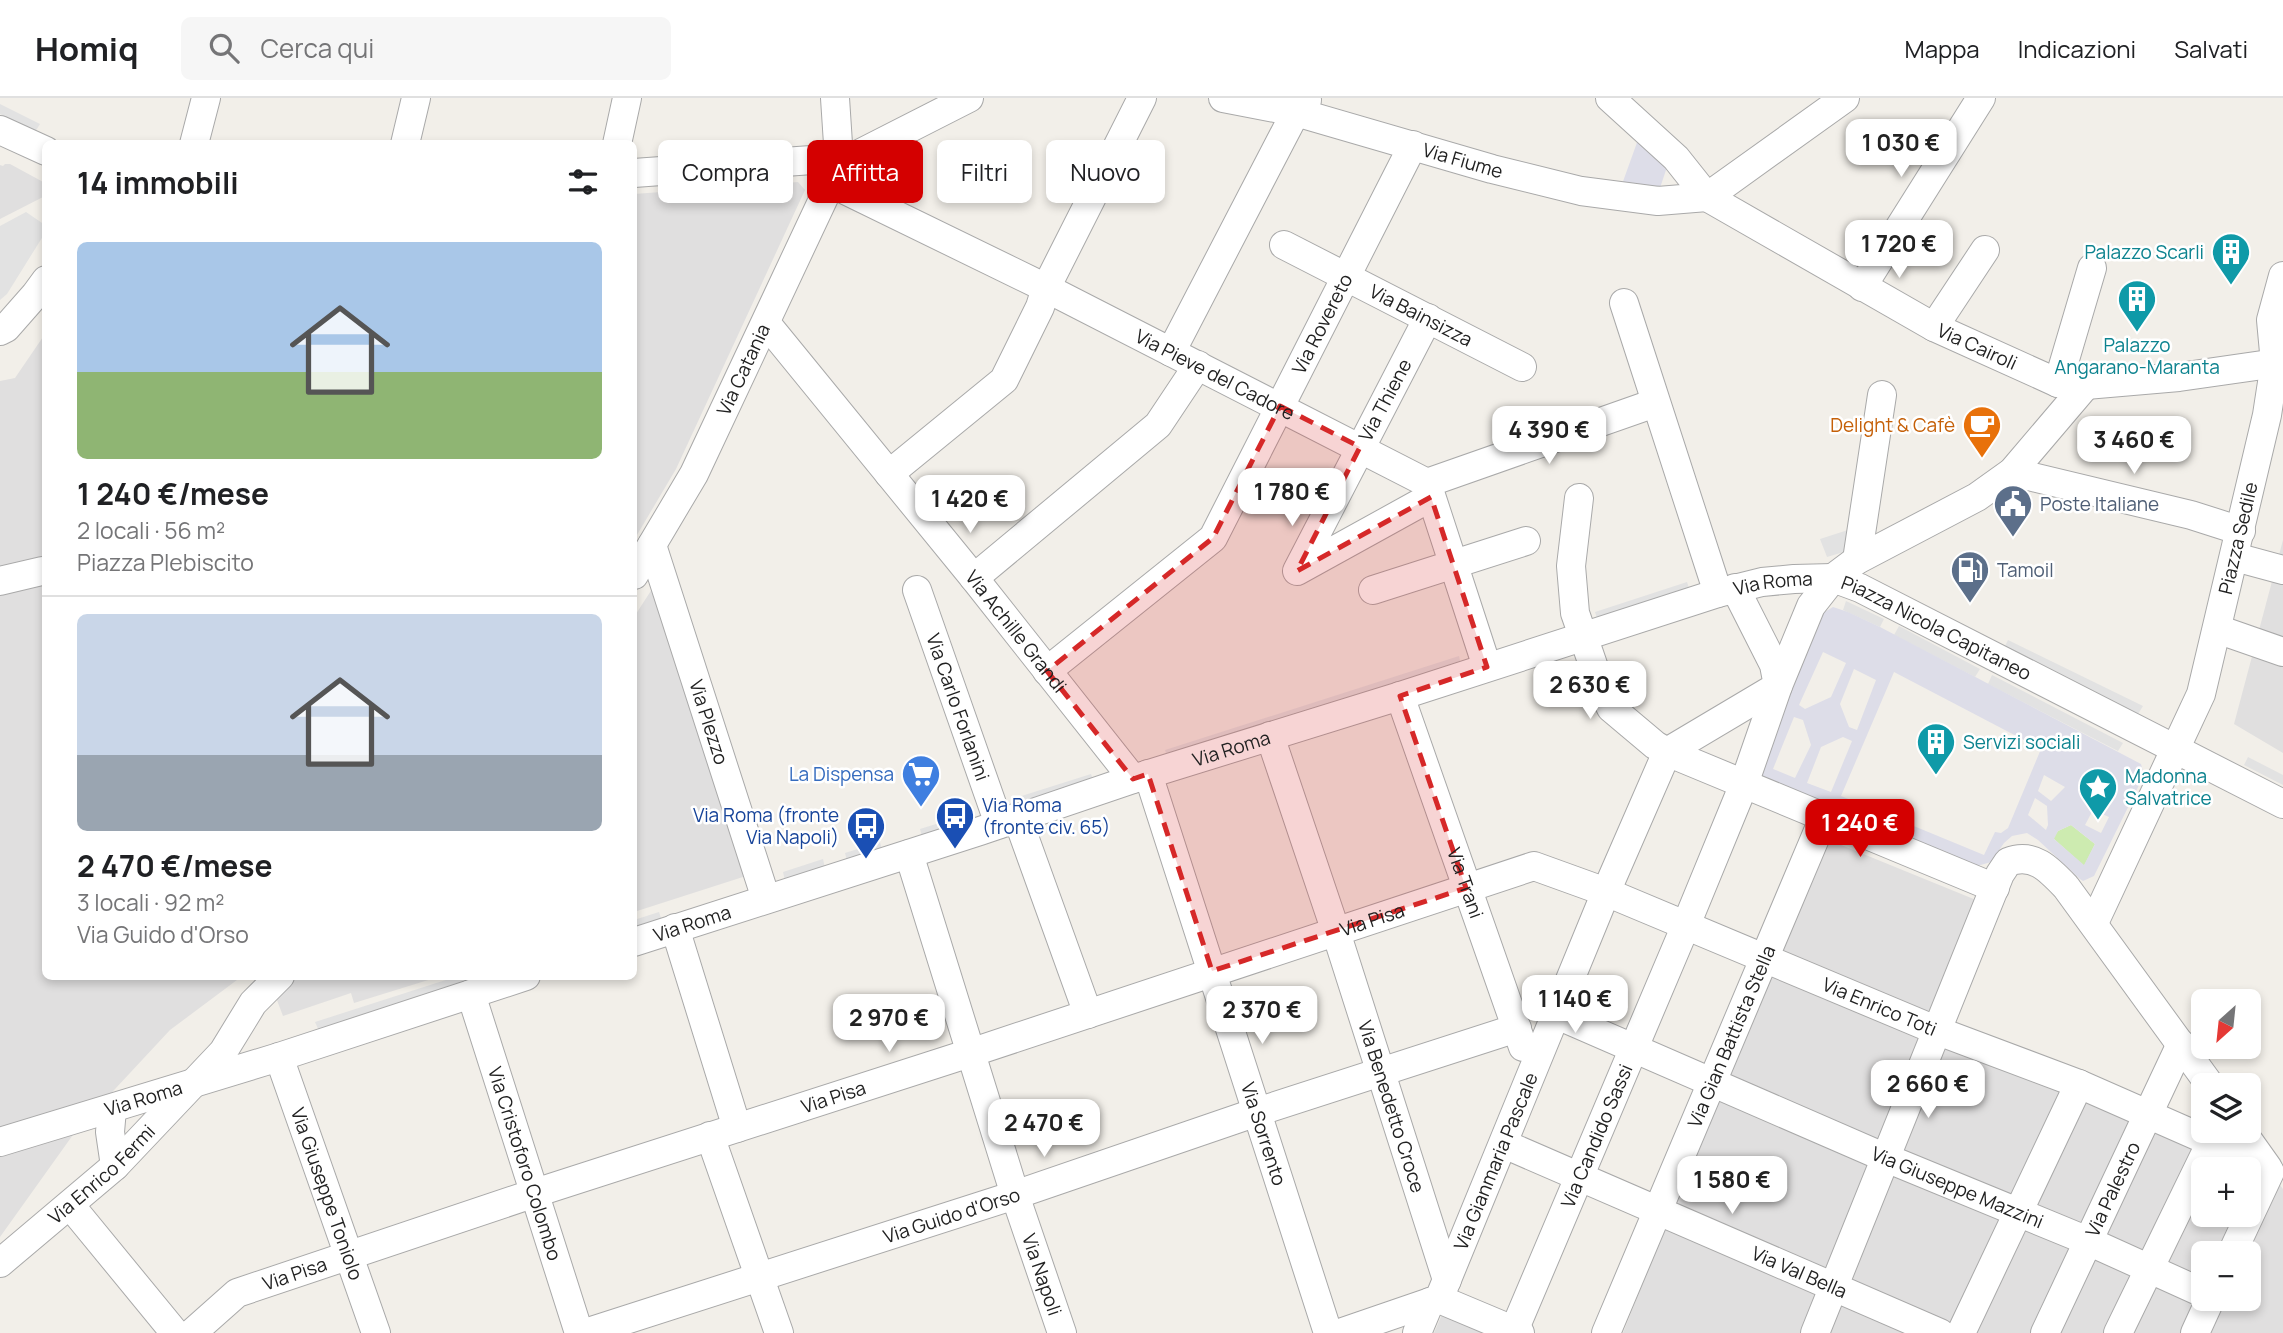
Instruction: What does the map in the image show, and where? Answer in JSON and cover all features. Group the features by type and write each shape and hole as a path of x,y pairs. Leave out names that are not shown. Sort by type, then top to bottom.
{"street":[{"path":"195,140 206,98"},
{"path":"406,140 416,98"},
{"path":"618,140 627,98"},
{"path":"835,98 836,140"},
{"path":"887,140 970,98"},
{"path":"889,474 1004,380 1040,307 1046,288 1142,98"},
{"name":"Via Fiume","path":"1223,98 1303,105 1413,145 1492,169 1581,191 1658,201 1707,197"},
{"path":"1610,98 1676,158 1707,197 1845,98"},
{"path":"1862,287 1981,98"},
{"path":"1171,352 1303,105"},
{"path":"0,130 42,148"},
{"name":"Via Rovereto","path":"1046,671 1213,538 1413,145"},
{"path":"637,173 807,167"},
{"name":"Via Cairoli","path":"1707,197 1934,327 2058,383 2086,385 2179,377 2279,363"},
{"name":"Via Catania","path":"637,570 694,474 820,203"},
{"name":"Via Pieve del Cadore","path":"872,203 1360,447 1429,490"},
{"name":"Via Bainsizza","path":"1284,246 1522,367"},
{"path":"1934,327 1985,250"},
{"path":"2058,383 2092,268"},
{"path":"2277,310 2283,276"},
{"path":"0,331 6,328 42,286"},
{"path":"1624,303 1655,403 1726,591 1774,665 1779,686 1667,752"},
{"name":"Piazza Sedile","path":"2094,923 2201,694 2279,363 2277,310"},
{"name":"Via Thiene","path":"1428,318 1297,571 1429,490"},
{"name":"Via Achille Grandi","path":"766,323 974,578 1046,671 1140,777"},
{"path":"974,578 1158,425 1198,365"},
{"name":"Piazza Nicola Capitaneo","path":"1833,578 1857,560 1978,497 2012,472 2086,385"},
{"path":"1857,560 1882,395"},
{"path":"1487,667 1429,490 1655,403"},
{"path":"2012,472 2191,515 2283,570"},
{"path":"1578,498 1571,566 1574,606 1601,688 1611,708 1667,752 1995,888"},
{"path":"1373,590 1526,541"},
{"name":"Via Plezzo","path":"652,545 766,899"},
{"path":"0,581 42,571"},
{"name":"Piazza Nicola Capitaneo","path":"1833,578 1860,589 2283,804"},
{"name":"Via Roma","path":"637,941 1140,777 1726,591 1794,579 1833,578"},
{"name":"Via Candido Sassi","path":"1516,1332 1744,783 1811,606 1833,578"},
{"name":"Via Carlo Forlanini","path":"917,590 1088,1014"},
{"path":"2217,629 2283,652"},
{"name":"Via Trani","path":"1400,696 1524,1052 1535,1069"},
{"name":"Via Benedetto Croce","path":"1270,736 1381,1072 1438,1294"},
{"name":"Via Gianmaria Pascale","path":"1417,1333 1438,1294 1504,1144 1606,892 1667,752"},
{"name":"Via Sorrento","path":"1140,777 1212,971 1328,1333"},
{"name":"Via Gian Battista Stella","path":"1606,1333 1824,817"},
{"name":"Via Napoli","path":"909,854 1015,1195 1062,1333"},
{"path":"1815,1333 1995,888 2008,862 2026,858 2053,874 2094,923 2202,1073"},
{"name":"Via Pisa","path":"192,1333 237,1293 1534,866 1606,892"},
{"name":"Via Enrico Toti","path":"1606,892 1938,1031 2079,1084 2191,1133"},
{"path":"675,928 737,1128"},
{"path":"197,1080 223,1052 253,1003 276,980"},
{"name":"Via Roma","path":"0,1142 279,1057 515,980"},
{"name":"Via Cristoforo Colombo","path":"471,994 579,1333"},
{"name":"Via Giuseppe Mazzini","path":"1557,1015 1886,1158 2088,1241 2191,1288"},
{"name":"Via Guido d'Orso","path":"585,1333 1015,1195 1257,1112 1517,1028"},
{"name":"Via Palestro","path":"2045,1333 2181,1044"},
{"name":"Via Giuseppe Toniolo","path":"279,1057 351,1255 376,1333"},
{"name":"Via Enrico Fermi","path":"0,1263 115,1166 197,1080"},
{"path":"1961,1333 2079,1084"},
{"path":"112,1109 110,1132 115,1166"},
{"path":"710,1136 779,1333"},
{"path":"2118,1333 2211,1143"},
{"name":"Via Enrico Toti","path":"2213,1143 2276,1180"},
{"path":"2239,1241 2276,1180 2250,1143"},
{"name":"Via Val Bella","path":"1504,1144 1940,1333"},
{"path":"70,1205 174,1333"},
{"path":"1340,1333 1438,1294 1516,1332"},
{"path":"2195,1333 2205,1311"}],"highlighted area":[{"path":"1280,406 1360,447 1297,571 1431,497 1487,667 1400,696 1466,888 1212,971 1148,774 1133,779 1047,671 1213,538"}],"shaded area":[{"path":"0,104 40,124 35,132 0,114"},
{"path":"1639,137 1667,167 1660,188 1621,187"},
{"path":"10,164 42,181 42,198 0,219 0,165"},
{"path":"793,182 798,182 805,190 676,469 637,535 637,194 658,192 658,203 793,203"},
{"path":"26,212 42,223 42,238 7,294 0,300 0,226"},
{"path":"42,338 42,980 237,980 170,1030 75,1132 0,1237 0,381 15,378"},
{"path":"1851,529 1857,548 1827,557 1820,539"},
{"path":"2283,540 2283,753 2234,724"},
{"path":"1687,582 1690,591 1598,621 1595,612"},
{"path":"654,586 746,876 637,911 637,612"},
{"path":"1846,601 1884,619 1880,627 1843,610"},
{"path":"1833,607 1880,627 2141,764 2144,775 2094,876 2083,881 2027,833 2012,836 1991,862 1977,866 1764,778 1761,774 1777,723 1823,613","holes":["1823,652 1846,663 1831,697 1805,709 1799,705","1854,669 1876,680 1857,730 1849,727 1840,704","1894,672 2041,749 2008,828 2001,833 1995,832 1984,855 1841,796","1794,717 1803,720 1811,745 1795,778 1773,769","1843,737 1852,741 1831,792 1807,783 1821,747","2044,775 2065,787 2051,801 2038,791","2035,798 2047,806 2046,830 2028,815","2093,810 2109,817 2101,833 2085,825","2071,825 2095,844 2084,865 2054,839 2058,831"]},
{"path":"1899,626 1980,669 1975,677 1894,635"},
{"path":"2008,640 2143,706 2138,714 2004,648"},
{"path":"1459,656 1461,665 1168,759 1165,750"},
{"path":"1992,675 2123,743 2118,751 1988,684"},
{"path":"2248,757 2283,775 2283,785 2244,765"},
{"path":"1091,774 1094,782 1015,808 1012,799"},
{"path":"968,814 970,822 922,837 920,829"},
{"path":"1824,838 1981,902 1931,1016 1777,952"},
{"path":"880,842 882,850 847,861 845,853"},
{"path":"823,859 825,868 785,881 783,872"},
{"path":"659,912 662,921 637,929 637,919"},
{"path":"1769,972 1923,1036 1879,1145 1725,1078"},
{"path":"293,980 428,980 354,1003 351,993 283,1016 275,995"},
{"path":"446,980 474,981 319,1031 315,1022"},
{"path":"1930,1042 2231,1157 2191,1157 2191,1227 2261,1227 2261,1169 2270,1172 2283,1189 2283,1333 1811,1333"},
{"path":"1720,1100 1875,1165 1832,1270 1673,1206"},
{"path":"1667,1222 1823,1290 1806,1333 1623,1333"},
{"path":"1443,1312 1491,1333 1434,1333"}],"green space":[{"path":"2071,825 2095,844 2084,866 2053,838 2058,831"}],"place":[{"name":"Palazzo Scarli","path":"2231,286"},
{"name":"Palazzo Angarano-Maranta","path":"2137,333"},
{"name":"Delight & Cafè","path":"1982,459"},
{"name":"Poste Italiane","path":"2013,538"},
{"name":"Tamoil","path":"1970,604"},
{"name":"Servizi sociali","path":"1936,776"},
{"name":"La Dispensa","path":"921,808"},
{"name":"Madonna Salvatrice","path":"2098,821"},
{"name":"Via Roma (fronte civ. 65)","path":"955,850"},
{"name":"Via Roma (fronte Via Napoli)","path":"866,860"}]}
